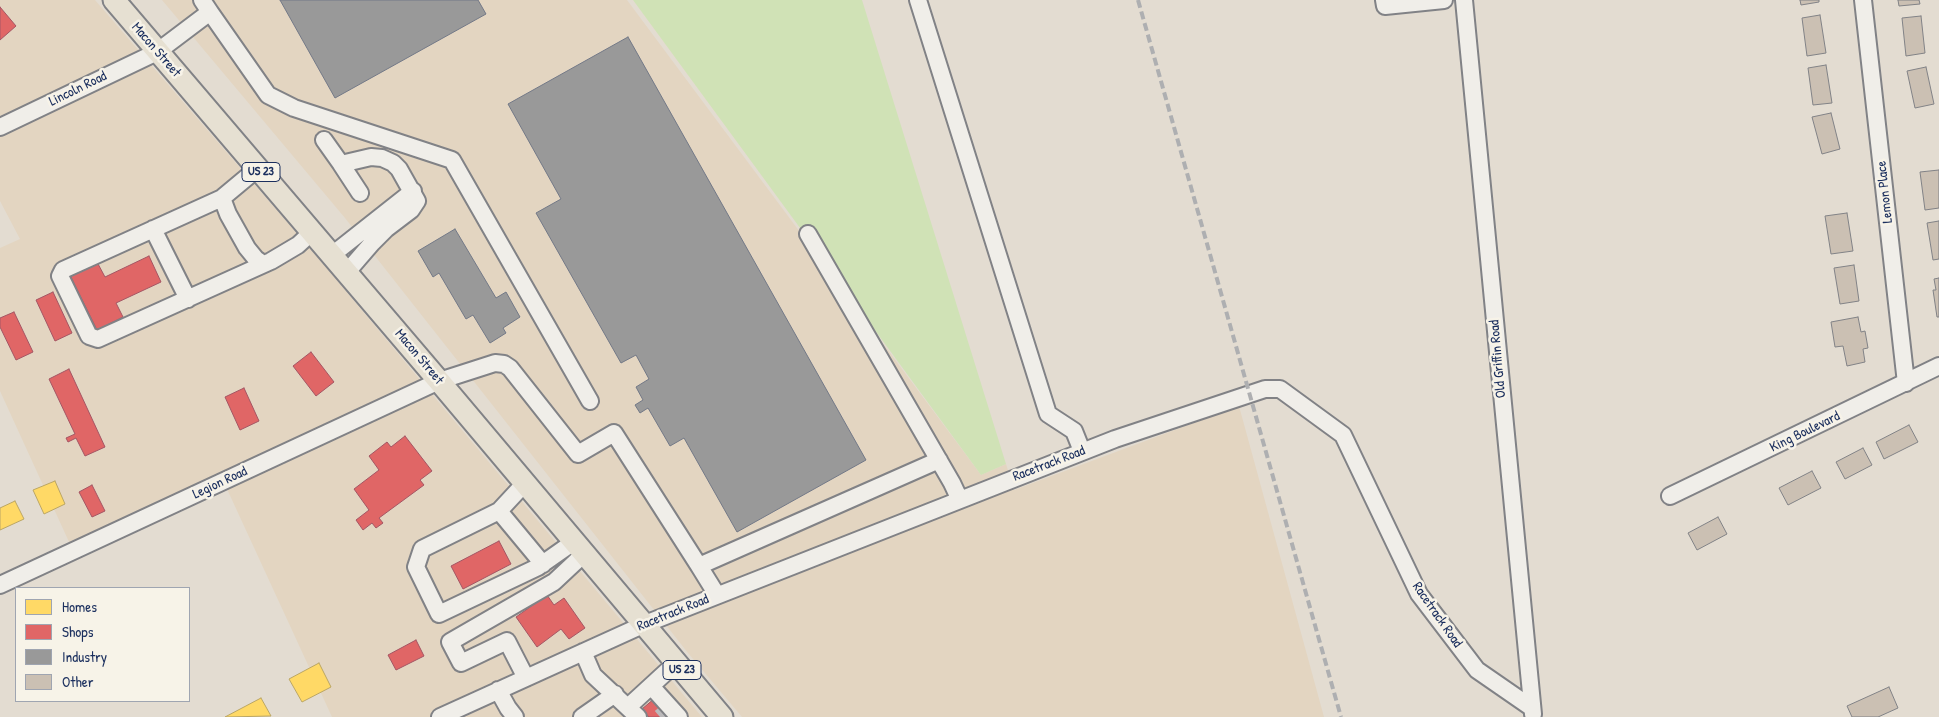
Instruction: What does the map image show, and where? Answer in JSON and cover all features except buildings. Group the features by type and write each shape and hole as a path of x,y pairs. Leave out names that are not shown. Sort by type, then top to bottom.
{"main road":[{"name":"Macon Street","path":"114,0 580,547 720,716"}],"street":[{"path":"918,0 1048,414 1074,431 1082,452"},
{"path":"1384,0 1385,6 1444,0"},
{"name":"Old Griffin Road","path":"1464,0 1533,712"},
{"name":"Lemon Place","path":"1863,0 1906,383"},
{"name":"Lincoln Road","path":"0,127 157,52 206,6"},
{"path":"206,6 268,95 275,100 452,160 590,401"},
{"path":"324,140 360,194"},
{"path":"341,164 371,157 387,160 396,165 413,191 417,201 411,210 386,229 347,272"},
{"path":"258,168 222,198 63,270 60,276 89,336 98,339 188,299 263,264 298,245 312,232"},
{"path":"332,255 413,191"},
{"path":"222,198 228,214 247,248 263,264"},
{"path":"153,229 188,299"},
{"path":"808,234 954,486 960,500"},
{"name":"Legion Road","path":"0,585 439,381 495,363 504,364 510,368 578,454 614,433 699,566"},
{"name":"King Boulevard","path":"1670,496 1939,366"},
{"name":"Racetrack Road","path":"440,717 645,624 716,595 1082,452 1180,416 1265,389 1280,389 1344,435 1419,594 1477,670 1533,712"},
{"path":"716,595 699,566 939,460"},
{"path":"525,483 499,511 422,550 416,567 439,614 580,547"},
{"path":"499,511 543,564"},
{"path":"507,641 461,663 450,642 554,582 580,547"},
{"path":"495,616 526,678"},
{"path":"583,652 593,675 633,712 651,686 676,662"},
{"path":"651,686 672,712"},
{"path":"498,690 515,717"},
{"path":"582,717 615,694"}],"shaded area":[{"path":"0,0 95,0 319,259 702,717 332,717 227,489 75,555 0,391 0,248 20,239 0,201"},
{"path":"162,0 627,0 981,475 1006,464 1014,490 1239,406 1324,717 742,717 688,653 345,218"}],"green space":[{"path":"633,0 862,0 1006,464 981,475"}],"tunnel":[{"path":"660,717 667,711"}],"railway":[{"path":"1138,0 1341,717"}]}
